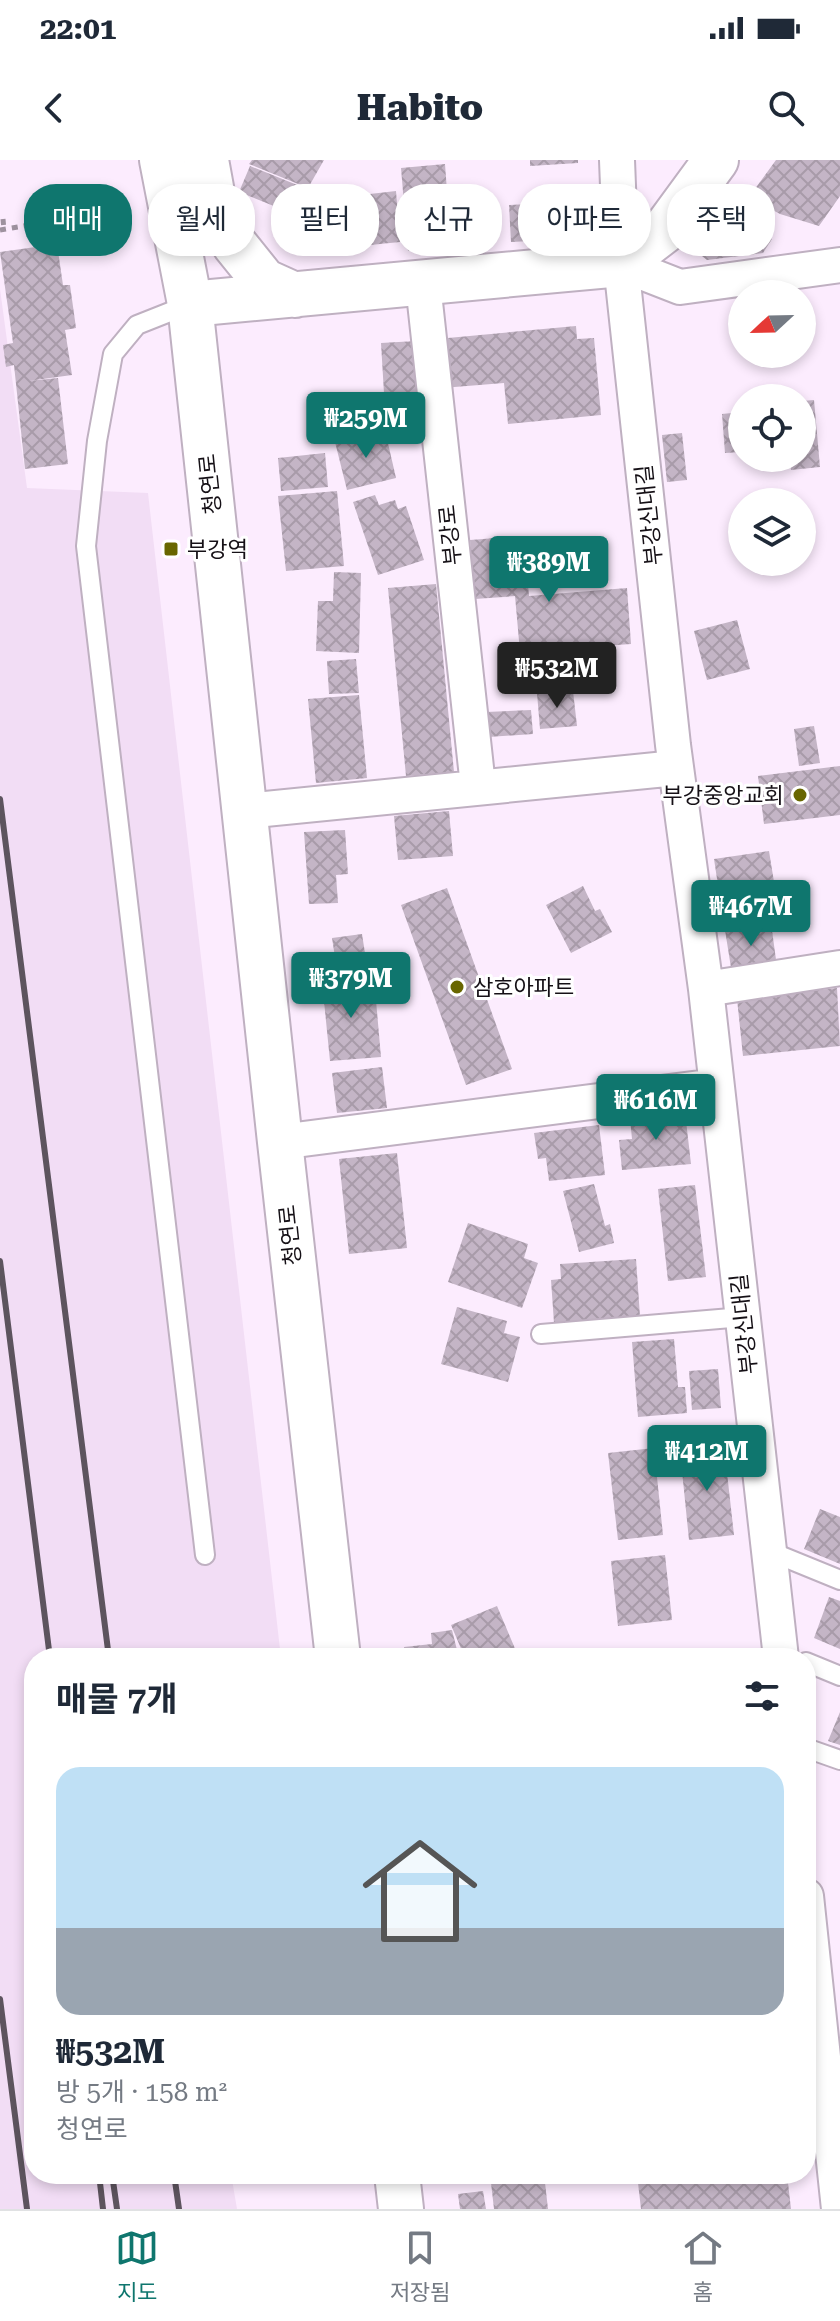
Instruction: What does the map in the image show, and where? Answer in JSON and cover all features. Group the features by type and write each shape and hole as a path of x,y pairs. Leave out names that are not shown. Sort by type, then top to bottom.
{"main road":[{"name":"청연로","path":"162,160 166,184"},
{"path":"205,160 216,215 235,245 264,281 295,295"},
{"path":"190,304 621,264 664,231 716,160"},
{"name":"청연로","path":"180,256 190,304 337,1648"},
{"path":"398,2184 401,2209"}],"street":[{"path":"188,184 205,160"},
{"name":"부강신대길","path":"617,160 621,264 676,768 706,989 769,1551 789,1648"},
{"path":"621,264 680,287 840,265"},
{"name":"부강로","path":"423,284 478,786"},
{"path":"245,811 676,768"},
{"path":"706,989 840,968"},
{"path":"280,1142 716,1086"},
{"path":"816,1964 830,2024 839,2209"}],"lane":[{"path":"190,304 137,325 113,354 97,441 86,546 205,1555"},
{"path":"541,1334 743,1317"},
{"path":"769,1551 840,1580"},
{"path":"816,1667 840,1676"},
{"path":"816,1752 840,1760"}],"path":[{"path":"3,219 2,230 24,226"}],"shaded area":[{"path":"0,289 27,488 148,493 280,1648 24,1648 24,2184 233,2184 237,2209 0,2209"}],"building":[{"path":"252,160 324,160 310,184 298,184 249,164"},
{"path":"530,160 578,160 578,163 530,166"},
{"path":"776,160 840,160 840,196 819,226 775,211 775,184 758,184"},
{"path":"445,164 446,184 402,184 401,168"},
{"path":"250,166 295,184 271,184 271,205 255,198 255,184 242,184"},
{"path":"395,191 395,242 379,244 379,193"},
{"path":"509,205 518,205 518,242 511,242"},
{"path":"24,249 24,256 59,256 63,285 70,285 76,328 65,330 72,375 28,381 58,378 68,464 25,469 14,365 6,367 3,345 13,343 0,252"},
{"path":"702,256 739,256 707,260"},
{"path":"576,326 577,339 594,338 601,415 508,424 504,383 442,388 437,339"},
{"path":"416,341 421,408 385,410 381,343"},
{"path":"728,413 728,453 725,453 722,414"},
{"path":"816,422 820,467 816,467"},
{"path":"385,430 396,478 347,490 335,442"},
{"path":"682,433 687,480 667,482 662,435"},
{"path":"325,453 328,487 281,491 278,458"},
{"path":"337,491 344,566 286,571 278,496"},
{"path":"375,495 379,505 395,500 398,509 406,506 424,560 378,575 353,502"},
{"path":"509,537 510,552 525,551 529,596 627,588 631,644 520,652 515,596 475,599 470,540"},
{"path":"334,572 361,573 359,653 316,651 318,601 333,601"},
{"path":"436,584 454,772 406,776 388,588"},
{"path":"737,620 750,669 707,680 694,631"},
{"path":"356,659 359,693 329,694 327,661"},
{"path":"573,691 577,726 540,729 537,693"},
{"path":"359,695 367,778 316,783 308,699"},
{"path":"531,710 533,734 488,737 486,712"},
{"path":"814,726 820,763 799,766 794,729"},
{"name":"부강중앙교회","path":"840,766 840,815 764,824 758,776"},
{"path":"449,811 453,856 398,860 394,816"},
{"path":"345,830 348,874 336,875 338,903 309,904 304,832"},
{"path":"769,851 775,888 782,887 787,916 724,925 714,859"},
{"path":"583,886 595,911 600,909 612,932 571,953 546,905"},
{"name":"삼호아파트","path":"447,888 512,1069 466,1085 401,905"},
{"path":"771,923 777,967 732,974 725,930"},
{"path":"362,934 367,966 337,970 332,938"},
{"path":"361,978 362,990 375,989 381,1057 330,1061 322,981"},
{"path":"837,988 840,1046 743,1056 737,999"},
{"path":"382,1067 387,1108 337,1113 332,1073"},
{"path":"685,1112 691,1164 622,1170 619,1140 632,1139 630,1118"},
{"path":"599,1125 605,1175 549,1181 546,1158 538,1159 534,1133"},
{"path":"397,1153 407,1248 349,1254 339,1159"},
{"path":"594,1184 605,1226 610,1224 614,1243 579,1252 563,1191"},
{"path":"695,1185 706,1277 668,1281 658,1189"},
{"path":"468,1223 528,1244 524,1258 538,1263 522,1308 448,1282"},
{"path":"636,1259 640,1316 554,1323 551,1280 561,1279 560,1264"},
{"path":"457,1307 507,1321 504,1333 520,1337 508,1382 441,1364"},
{"path":"674,1339 678,1387 685,1387 687,1413 638,1417 632,1342"},
{"path":"718,1369 721,1408 692,1410 689,1371"},
{"path":"724,1446 734,1535 689,1540 680,1451"},
{"path":"654,1448 663,1535 618,1540 608,1453"},
{"path":"820,1509 840,1517 840,1564 804,1549"},
{"path":"665,1555 672,1620 618,1626 611,1561"},
{"path":"829,1597 840,1601 840,1649 814,1638"},
{"path":"497,1606 515,1648 461,1648 451,1625"},
{"path":"452,1630 456,1648 404,1648 432,1644 431,1633"},
{"path":"840,1712 840,1745 828,1741"},
{"path":"491,2184 545,2184 548,2209 494,2209"},
{"path":"638,2184 788,2184 791,2209 641,2209"},
{"path":"483,2191 486,2209 460,2209 458,2194"}],"railway":[{"path":"0,799 108,1648"},
{"path":"0,1261 49,1648"},
{"path":"0,1999 27,2209"},
{"path":"100,2184 103,2209"},
{"path":"113,2184 117,2209"},
{"path":"175,2184 179,2209"}],"place":[{"name":"부강역","path":"171,549"},
{"name":"부강중앙교회","path":"800,795"},
{"name":"삼호아파트","path":"457,987"}]}
